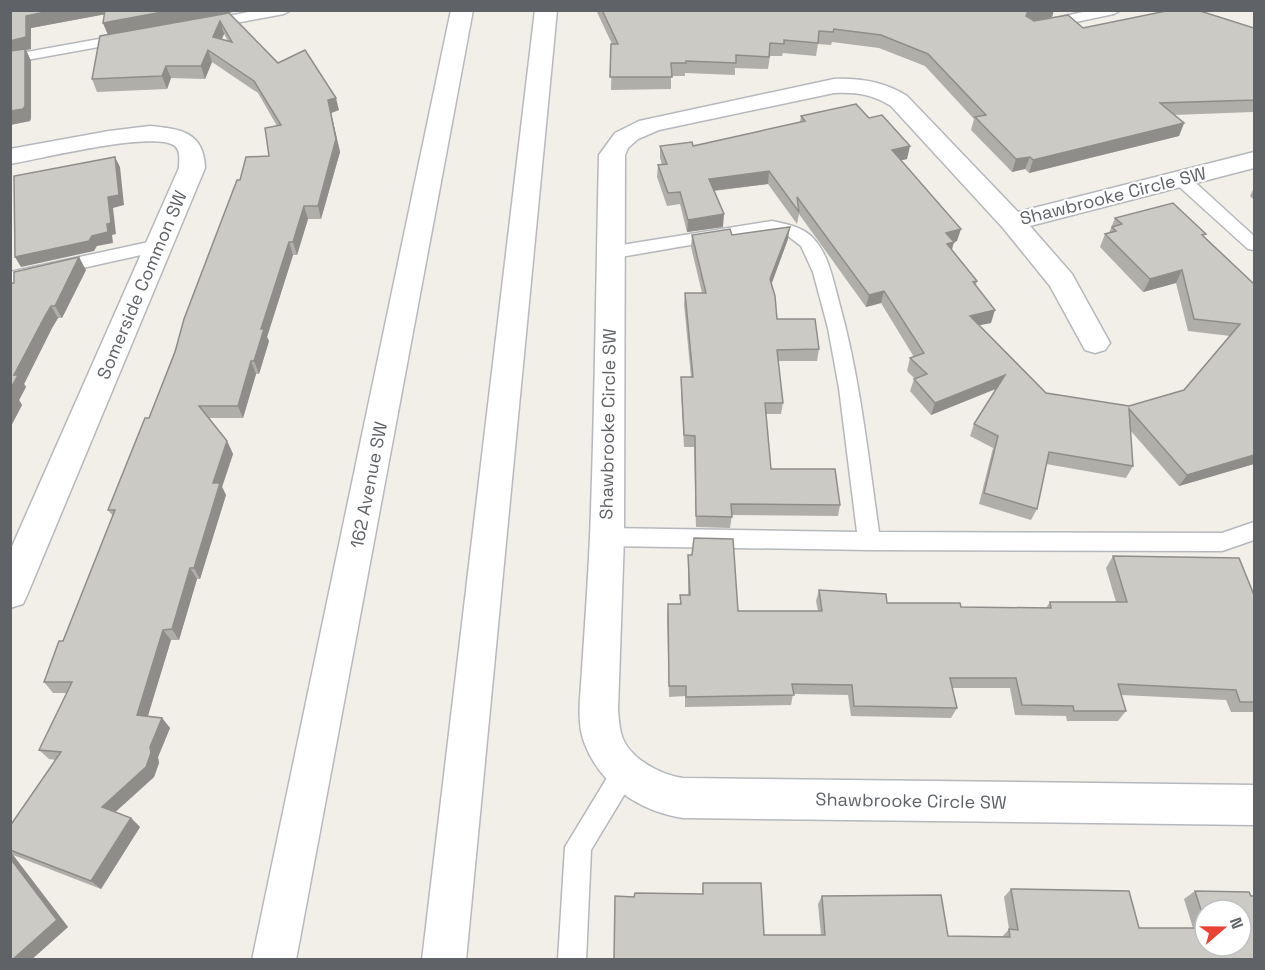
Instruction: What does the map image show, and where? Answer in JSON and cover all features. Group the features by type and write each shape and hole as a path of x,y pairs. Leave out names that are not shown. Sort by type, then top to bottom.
{"street":[{"name":"162 Avenue SW","path":"274,960 462,10"},
{"path":"444,960 546,10"},
{"name":"Shawbrooke Circle SW","path":"1254,160 1011,222 899,101 876,89 834,86 656,124 631,132 621,139 612,155 607,537 599,710 602,739 614,760 625,772 663,795 682,798 1254,805"},
{"name":"Somerside Common SW","path":"10,157 150,132 177,137 189,144 195,156 192,168 10,593"},
{"path":"1011,222 1062,281 1095,343"}],"lane":[{"path":"197,26 284,10"},
{"path":"1031,28 1086,13 1114,10"},
{"path":"10,59 139,36"},
{"path":"1180,178 1254,245"},
{"path":"609,253 772,226 789,229 803,237 811,246 819,262 841,340 869,542"},
{"path":"10,278 158,246"},
{"path":"607,537 869,542 1221,542 1254,531"},
{"path":"572,960 578,847 625,772"}],"building":[{"path":"10,10 54,10 26,16 26,37 10,41"},
{"path":"105,10 173,10 103,23"},
{"path":"602,10 1031,10 1026,16 1034,21 1068,15 1083,28 1171,10 1197,10 1254,28 1254,100 1160,103 1184,123 1033,160 1030,157 1016,159 975,117 986,115 928,54 881,35 834,29 833,32 819,31 818,43 784,40 784,44 770,43 769,57 736,55 736,63 686,61 686,63 671,63 672,77 610,77 611,44 618,44"},
{"path":"229,13 278,63 305,50 336,98 328,100 336,139 318,206 304,206 293,242 289,242 261,329 264,329 254,361 251,361 238,406 199,406 227,441 213,483 220,483 194,568 190,568 172,629 163,630 137,715 162,718 150,747 151,753 146,767 102,807 131,818 91,881 10,850 10,826 61,752 39,750 72,682 44,682 59,641 63,641 115,510 108,510 145,418 149,418 175,352 184,319 237,180 240,180 246,157 269,156 265,128 281,125 254,81 208,50 201,66 166,66 162,76 92,79 100,36","holes":["220,21 232,42 213,37"]},
{"path":"25,49 25,106 23,109 10,111 10,51"},
{"path":"856,104 869,118 882,115 910,146 892,150 961,229 946,233 954,242 947,244 977,281 973,282 995,310 970,316 1046,393 1129,406 1184,390 1240,324 1194,319 1182,270 1150,279 1105,234 1116,231 1112,227 1122,224 1115,218 1173,203 1206,234 1202,235 1254,284 1254,455 1187,475 1129,409 1133,466 1049,452 1037,509 984,493 998,436 974,424 1005,375 935,403 914,379 927,374 910,358 924,353 884,291 869,295 797,197 799,212 769,171 709,179 724,214 688,220 680,192 668,193 658,165 667,164 660,146 692,142 693,146 805,121 801,116"},
{"path":"115,157 119,195 108,197 111,223 107,224 108,232 92,236 89,241 15,257 14,176"},
{"path":"790,227 770,279 775,296 777,319 815,319 819,349 777,350 783,403 765,403 771,469 835,469 840,505 731,504 732,517 696,516 695,436 684,435 681,377 693,377 685,293 706,293 692,235 730,229 732,235"},
{"path":"79,257 55,306 51,306 45,316 14,375 18,375 10,390 10,283 14,283 14,272"},
{"path":"694,538 733,539 738,611 822,611 819,590 886,594 887,603 960,603 961,607 1051,608 1050,602 1127,602 1113,556 1239,558 1254,595 1254,702 1240,702 1236,690 1118,684 1126,711 1074,711 1073,706 1022,705 1016,678 950,678 957,708 854,706 852,685 792,684 794,695 686,697 686,686 669,686 668,604 681,604 680,595 690,595 688,555 692,555"},
{"path":"10,858 57,920 12,960 10,960"},
{"path":"703,883 761,883 764,935 825,935 822,896 941,895 948,936 1010,937 1009,929 1018,930 1011,889 1129,891 1139,928 1193,928 1193,958 1253,958 1253,898 1197,898 1195,891 1249,892 1251,896 1254,896 1254,960 614,960 615,896 634,897 635,893 703,894"}]}
